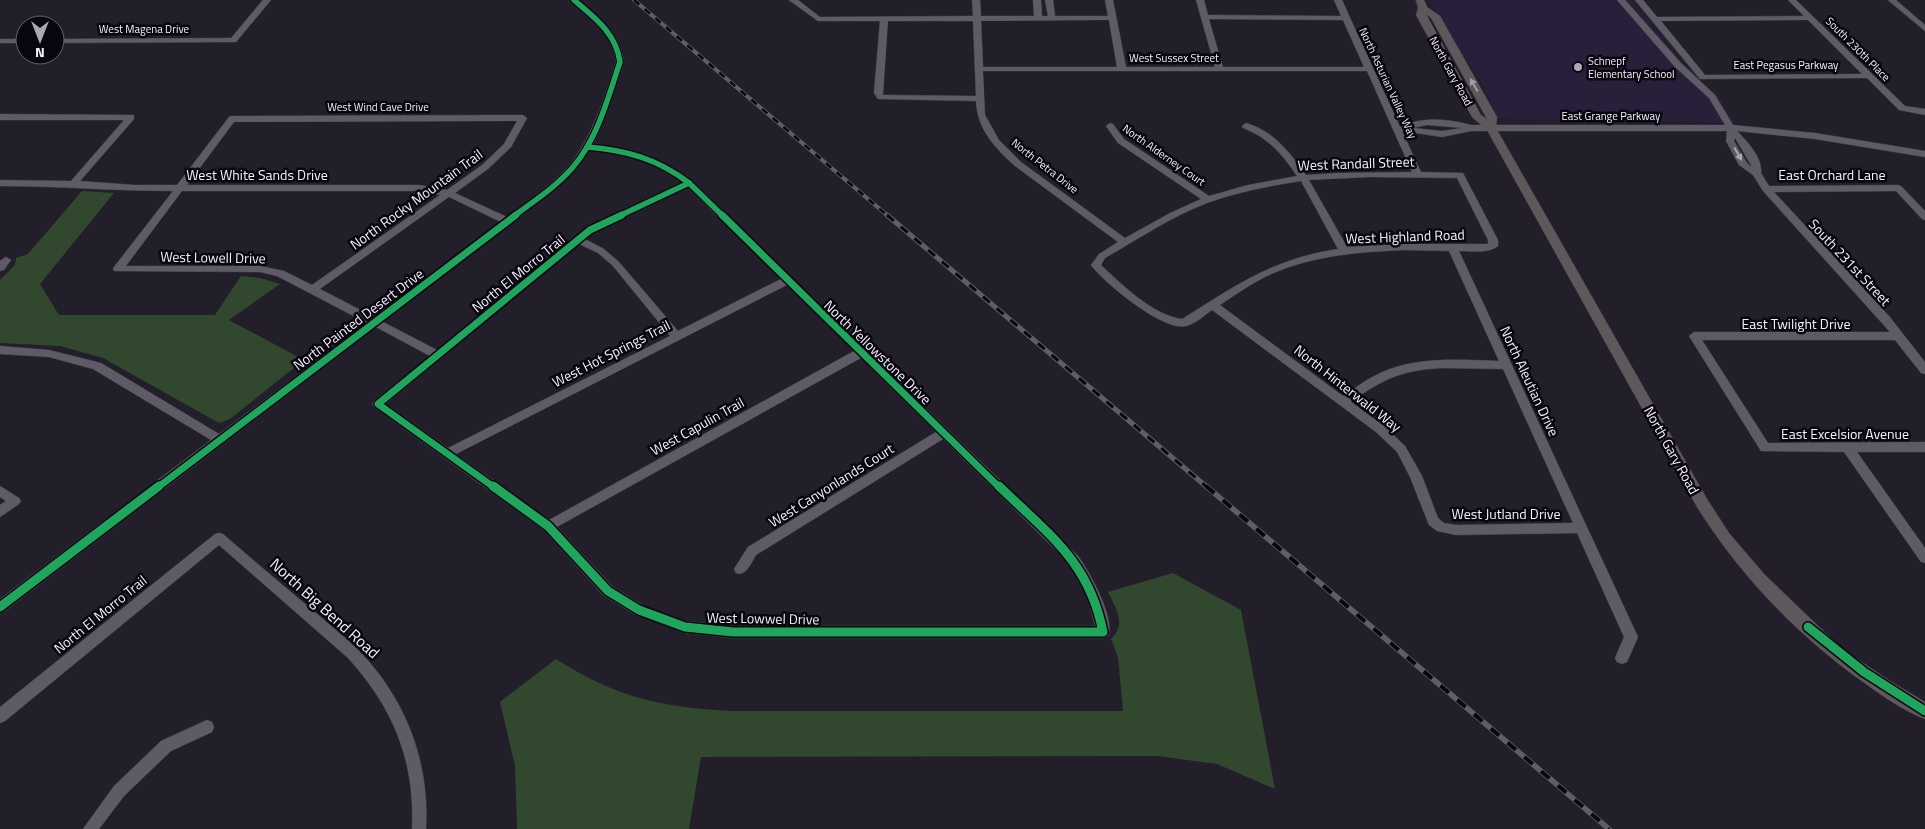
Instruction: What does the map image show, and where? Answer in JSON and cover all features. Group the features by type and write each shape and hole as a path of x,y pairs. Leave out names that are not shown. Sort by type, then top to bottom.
{"main road":[{"name":"North Gary Road","path":"1421,4 1421,16 1477,117 1491,128 1697,495 1724,537 1758,579 1838,655 1884,687 1925,711"}],"street":[{"name":"West Magena Drive","path":"65,41 233,40 266,0"},
{"name":"North Painted Desert Drive","path":"0,607 564,176 587,147 617,74 620,55 612,36 574,0"},
{"path":"793,0 818,19 1113,18"},
{"name":"North Petra Drive","path":"976,0 981,115 985,127 1006,154 1124,243"},
{"path":"1037,0 1038,18"},
{"path":"1049,0 1052,18"},
{"path":"1109,0 1122,69"},
{"path":"1200,0 1220,69"},
{"name":"North Asturian Valley Way","path":"1338,0 1369,69 1400,129 1418,175"},
{"name":"South 231st Street","path":"1621,0 1678,65 1712,96 1731,129 1730,141 1743,164 1756,173 1766,188 1898,336 1925,370"},
{"path":"1639,0 1654,19 1810,18"},
{"name":"South 230th Place","path":"1792,0 1902,108 1910,111 1925,112"},
{"path":"1892,0 1925,29"},
{"path":"884,18 878,93 881,98 980,99"},
{"path":"1206,18 1346,18"},
{"name":"East Pegasus Parkway","path":"1654,19 1703,76 1869,76"},
{"path":"0,41 15,41"},
{"name":"West Sussex Street","path":"978,69 1369,69"},
{"path":"0,117 130,117 72,184"},
{"name":"West Wind Cave Drive","path":"181,188 232,119 523,118"},
{"name":"North Rocky Mountain Trail","path":"312,290 500,154 508,145 523,118"},
{"path":"1400,129 1409,125 1436,122 1471,128"},
{"path":"1430,124 1430,129 1434,133"},
{"name":"North Alderney Court","path":"1110,126 1121,142 1208,200"},
{"path":"1246,126 1266,133 1280,146 1302,177 1344,251"},
{"name":"East Grange Parkway","path":"1471,128 1668,127 1773,130 1925,154"},
{"path":"1400,129 1442,134 1471,128"},
{"name":"East Grange Parkway","path":"1731,129 1748,135 1819,143 1925,160"},
{"name":"North Yellowstone Drive","path":"587,147 620,150 658,161 689,182 860,353 1074,560 1088,580 1098,603 1103,632"},
{"name":"West Randall Street","path":"1184,323 1175,324 1137,300 1096,265 1102,256 1184,210 1208,200 1252,187 1302,177 1460,175 1493,240 1493,246"},
{"name":"North El Morro Trail","path":"378,404 578,240 604,222 689,182"},
{"name":"West White Sands Drive","path":"0,183 72,184 134,188 419,188 448,193 507,221"},
{"name":"West Lowell Drive","path":"181,188 118,269 260,270 280,273 438,355"},
{"name":"East Orchard Lane","path":"1766,188 1898,188 1925,217"},
{"path":"578,240 601,251 616,264 676,336"},
{"name":"West Highland Road","path":"1184,323 1270,271 1292,262 1344,251 1373,248 1485,248 1493,246"},
{"name":"North Aleutian Drive","path":"1452,247 1631,637 1622,658"},
{"name":"West Hot Springs Trail","path":"448,453 788,280"},
{"name":"North Hinterwald Way","path":"1213,306 1380,428 1401,449 1416,476 1434,521"},
{"name":"East Twilight Drive","path":"1765,448 1694,336 1898,336"},
{"path":"0,350 44,352 74,358 97,366 220,440"},
{"name":"West Capulin Trail","path":"548,526 860,353"},
{"path":"1344,401 1385,375 1413,367 1506,364"},
{"name":"West Lowwel Drive","path":"378,404 548,526 608,591 639,610 685,627 733,632 1103,632"},
{"name":"West Canyonlands Court","path":"740,569 752,551 944,433"},
{"name":"East Excelsior Avenue","path":"1765,448 1925,447"},
{"path":"1848,448 1925,558"},
{"path":"0,491 15,501 0,512"},
{"name":"West Jutland Drive","path":"1434,521 1441,527 1456,530 1580,528"},
{"name":"North El Morro Trail","path":"0,716 220,538"},
{"name":"North Big Bend Road","path":"220,538 353,654 371,671 382,687 394,709 410,750 417,787 419,829"},
{"path":"90,829 119,791 166,746 207,727"}],"shaded area":[{"name":"Schnepf Elementary School","path":"1430,0 1631,0 1691,74 1718,96 1736,124 1691,121 1512,120 1498,117 1480,80 1454,43"}],"green space":[{"path":"82,191 114,193 40,284 59,315 215,315 241,276 260,278 280,284 229,320 304,360 230,419 219,423 103,358 60,346 0,343 0,280 15,265 16,258 28,254"},
{"path":"1173,573 1241,610 1275,789 1217,764 1157,756 701,757 689,829 517,829 515,766 500,702 556,659 599,683 620,692 682,707 732,711 1123,711 1118,657 1111,639 1116,633 1119,622 1117,610 1108,592"}],"railway":[{"path":"634,0 888,216"},
{"path":"887,215 1208,488"},
{"path":"1206,486 1609,829"}],"cycle path":[{"path":"0,607 537,199 573,167 587,147 598,125 620,62 619,52 610,34 597,19 574,0"},
{"path":"587,147 628,152 641,156 665,167 689,183 1074,560 1093,594 1103,632 733,632 685,627 639,610 608,591 548,526 378,404 590,230 689,183"},
{"path":"1808,627 1864,672 1925,711"}],"place":[{"name":"Schnepf Elementary School","path":"1578,67"}]}
